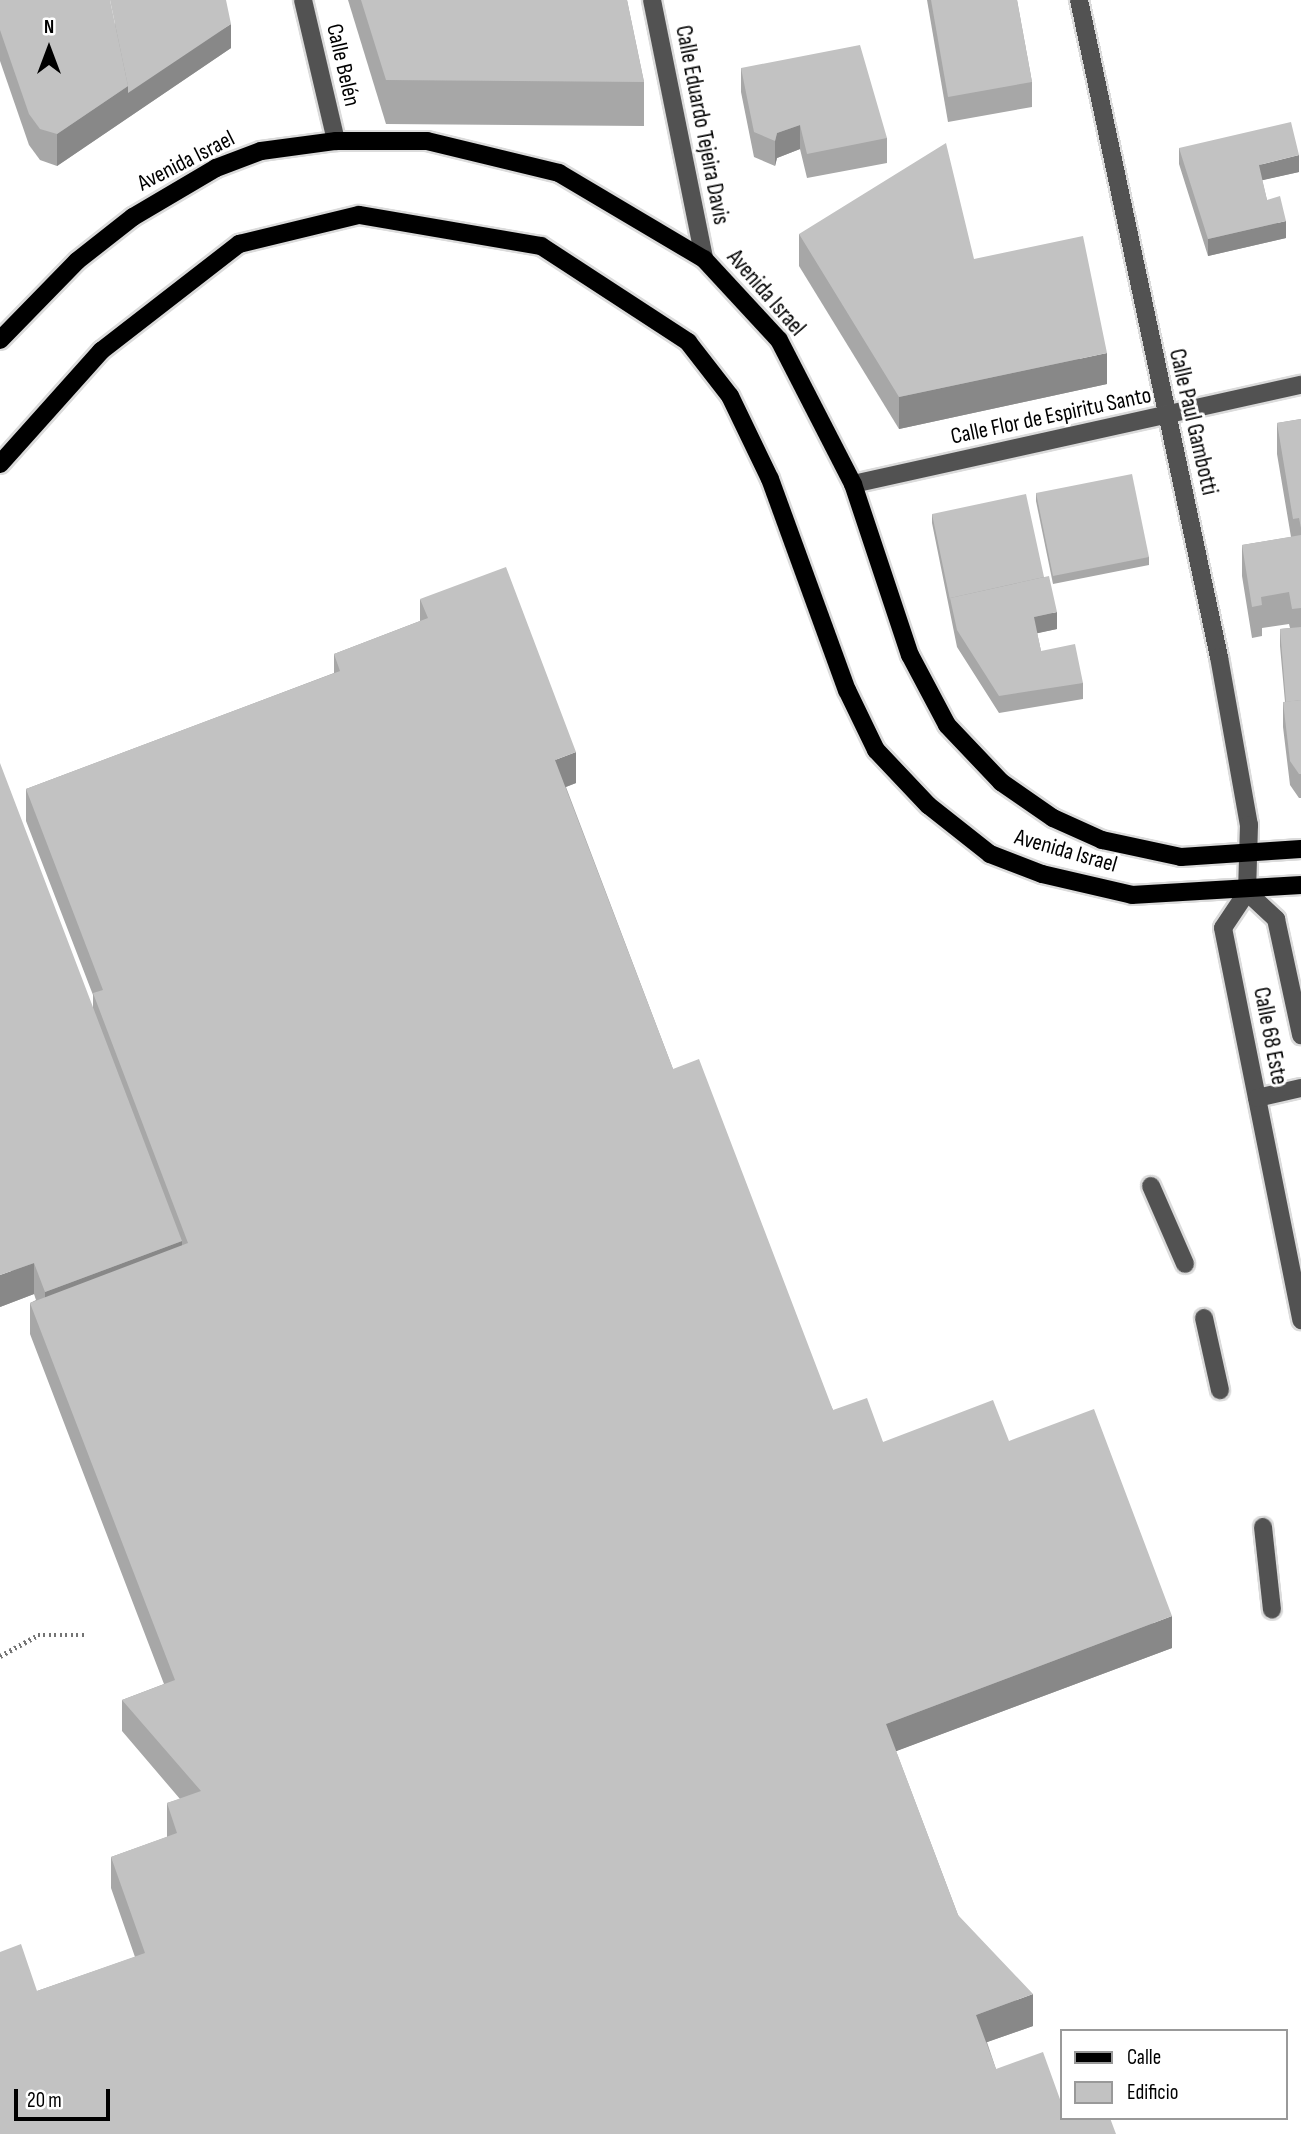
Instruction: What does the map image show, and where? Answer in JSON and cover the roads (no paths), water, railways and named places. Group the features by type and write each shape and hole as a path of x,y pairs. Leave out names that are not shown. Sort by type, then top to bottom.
{"main road":[{"name":"Avenida Israel","path":"0,340 77,261 177,190 261,151 336,141 427,141 559,173 704,259 779,341 853,484 910,655 947,725 1001,782 1053,818 1102,840 1181,857 1249,856 1301,849"},
{"name":"Avenida Israel","path":"1,460 101,351 239,244 359,215 541,246 688,342 730,396 770,479 853,702 876,750 928,805 990,854 1042,874 1132,895 1247,892 1301,885"}],"street":[{"name":"Calle Belén","path":"303,0 336,141"},
{"name":"Calle Eduardo Tejeira Davis","path":"652,0 704,259"},
{"name":"Calle Paul Gambotti","path":"1079,0 1165,416 1219,657 1249,856 1247,892"},
{"name":"Calle Flor de Espiritu Santo","path":"853,484 1301,385"},
{"path":"1247,892 1276,919 1301,1035"},
{"name":"Calle 68 Este","path":"1247,892 1223,928 1301,1320"},
{"path":"1257,1098 1301,1088"},
{"path":"1151,1186 1185,1264"},
{"path":"1204,1318 1220,1390"},
{"path":"1263,1527 1272,1610"}]}
